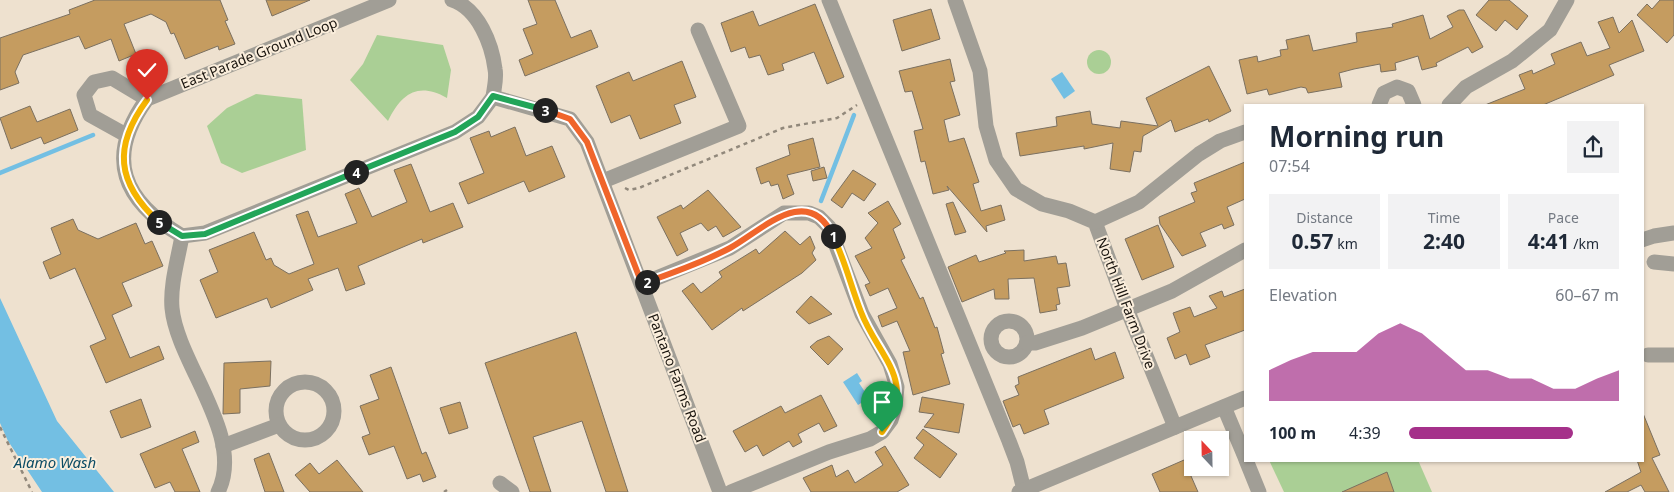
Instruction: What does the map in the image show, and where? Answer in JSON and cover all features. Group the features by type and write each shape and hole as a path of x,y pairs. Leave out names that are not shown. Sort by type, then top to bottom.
{"street":[{"name":"East Parade Ground Loop","path":"147,100 389,0"},
{"path":"126,135 90,115 84,95 94,82 112,78 147,100 126,135 123,163 130,187 146,209 161,224 182,236 205,234 455,132 478,117 493,96 496,71 488,37 469,12 455,0"},
{"path":"829,0 1012,448 1021,491 1244,398"},
{"name":"North Hill Farm Drive","path":"955,0 980,71 986,126 996,160 1016,189 1042,204 1069,211 1095,222 1127,309 1175,427"},
{"path":"1450,104 1466,87 1512,62 1550,30 1567,0"},
{"path":"603,181 739,126 698,30"},
{"path":"1379,104 1384,93 1397,87 1408,91 1414,104"},
{"name":"Pantano Farms Road","path":"493,96 570,119 587,142 720,492"},
{"path":"1095,222 1140,202 1199,154 1220,141 1244,132"},
{"path":"642,284 730,248 784,213 808,213 819,217 829,227 862,314 890,364 897,387 896,407 891,420 882,432 870,439 829,452 731,492"},
{"path":"1644,239 1674,233"},
{"path":"182,236 172,308 179,331 216,421 225,453 218,492"},
{"path":"1027,343 1035,343 1082,328 1172,291 1244,251"},
{"path":"1654,262 1674,264"},
{"path":"1648,355 1674,355"},
{"path":"1224,407 1244,454"},
{"path":"223,446 279,425"},
{"path":"1247,462 1259,492"}],"path":[{"path":"603,181 619,184 629,190 639,188 783,128 837,118 856,105 866,91"},
{"path":"0,427 32,492"}],"green space":[{"path":"377,35 443,45 451,70 447,98 428,91 412,93 399,103 388,121 350,80 363,64"},
{"path":"1099,50 1104,51 1110,57 1110,67 1104,73 1099,74 1094,73 1088,67 1087,62 1088,57 1094,51"},
{"path":"256,94 302,99 306,150 242,173 221,163 207,126 227,108"},
{"path":"1270,462 1419,462 1432,492 1284,492"}],"water":[{"path":"1062,72 1075,91 1064,99 1051,79"},
{"name":"Alamo Wash","path":"0,298 57,421 114,492 42,492 8,441 0,423"},
{"path":"857,373 862,381 859,383 869,398 858,405 843,382"}],"building":[{"path":"95,0 220,0 228,20 225,21 235,44 219,50 218,46 185,59 174,33 171,34 166,22 151,14 124,24 136,54 119,61 111,39 85,49 79,36 23,55 15,72 19,83 0,90 0,38 70,14 69,10"},
{"path":"266,0 310,0 272,16"},
{"path":"528,0 555,0 571,38 591,30 598,47 525,76 519,60 533,54 523,29 537,24"},
{"path":"1489,0 1509,0 1528,16 1517,30 1505,20 1496,31 1476,15"},
{"path":"1660,0 1674,0 1674,35 1667,43 1637,15 1647,4 1652,9"},
{"path":"815,4 844,77 827,84 814,52 782,64 784,70 768,75 760,55 749,58 745,47 731,52 721,23 753,11 759,26"},
{"path":"931,9 940,39 902,51 893,20"},
{"path":"1459,10 1464,10 1483,47 1472,53 1468,47 1436,63 1437,66 1422,70 1418,56 1395,63 1396,70 1381,72 1380,64 1354,69 1339,73 1342,87 1308,93 1306,88 1301,87 1269,95 1267,89 1247,94 1239,60 1257,56 1258,62 1281,56 1280,50 1288,49 1286,40 1309,35 1313,51 1357,42 1356,33 1393,27 1392,24 1423,15 1430,39 1453,27 1447,16"},
{"path":"1613,17 1619,33 1632,20 1644,51 1609,65 1614,75 1545,104 1488,104 1525,89 1519,75 1532,70 1533,74 1555,64 1551,54 1581,42 1587,56 1610,48 1598,22"},
{"path":"950,59 955,81 950,82 960,115 944,120 949,142 964,138 979,182 973,184 981,211 1001,205 1005,220 986,226 987,232 947,186 949,190 933,194 925,161 921,162 914,131 923,129 912,91 905,92 899,71"},
{"path":"682,61 696,97 674,105 681,123 640,139 630,115 611,123 596,86 629,72 633,81"},
{"path":"1209,66 1231,111 1209,122 1208,119 1175,132 1171,120 1143,136 1141,152 1134,151 1130,172 1110,169 1113,143 1084,149 1084,146 1020,156 1016,133 1057,126 1056,117 1090,111 1092,124 1120,128 1121,121 1158,126 1146,98"},
{"path":"30,106 37,122 70,109 78,130 44,144 41,137 11,149 0,118"},
{"path":"515,127 526,156 552,146 565,177 529,192 524,181 468,204 459,183 484,173 470,138 489,131 491,137"},
{"path":"813,138 820,167 787,175 794,194 783,199 778,184 771,186 769,181 761,184 756,168 790,155 788,145"},
{"path":"1244,162 1244,199 1227,207 1234,225 1224,229 1222,224 1200,233 1206,246 1182,256 1160,224 1159,217 1195,202 1191,193 1197,191 1194,183"},
{"path":"411,164 430,212 453,203 463,227 423,243 422,239 358,266 365,284 346,291 338,268 308,279 313,290 271,308 267,298 216,318 200,280 218,272 209,250 254,232 266,260 271,258 274,265 289,274 314,264 296,215 308,211 318,237 357,223 345,194 359,188 372,217 407,202 394,170"},
{"path":"824,167 827,178 813,181 811,171"},
{"path":"853,170 876,184 864,201 852,193 842,208 831,200"},
{"path":"708,190 741,227 723,237 716,226 708,231 701,223 680,233 688,250 677,256 657,217 681,205 683,209"},
{"path":"888,201 901,224 893,229 905,258 901,260 920,299 923,297 935,328 937,327 944,353 941,354 950,384 913,395 903,352 910,351 897,321 882,327 878,316 897,308 888,288 870,296 865,285 870,283 855,256 872,248 865,238 878,223 868,213"},
{"path":"953,202 966,232 955,235 946,204"},
{"path":"73,219 78,230 98,239 136,223 145,244 152,241 163,266 122,283 132,306 112,315 130,358 159,346 164,359 106,383 90,346 106,339 75,268 50,279 43,262 61,254 51,228"},
{"path":"1158,225 1174,267 1142,280 1125,239"},
{"path":"785,231 800,245 810,236 815,248 812,253 816,260 802,273 743,311 742,308 712,330 682,291 693,283 701,293 722,277 719,272 756,249 759,254"},
{"path":"1024,250 1024,261 1056,256 1058,264 1066,263 1070,286 1057,288 1060,304 1056,305 1057,310 1040,313 1034,278 1008,279 1009,299 995,299 994,289 962,302 948,267 976,255 979,262 1006,253 1004,251"},
{"path":"1244,289 1244,330 1205,345 1210,357 1190,365 1186,354 1175,359 1167,338 1180,332 1173,313 1190,307 1194,317 1217,308 1209,296 1222,291 1224,297"},
{"path":"811,296 832,314 809,324 796,312"},
{"path":"576,332 628,492 606,492 582,421 533,437 551,492 530,492 485,363"},
{"path":"829,336 843,349 828,365 810,347 817,341"},
{"path":"1091,348 1095,360 1115,352 1124,378 1044,410 1049,424 1024,434 1020,424 1013,427 1003,401 1019,395 1015,386 1019,384 1018,377"},
{"path":"271,361 270,386 240,389 240,413 223,414 224,363"},
{"path":"391,367 422,454 426,452 436,477 423,482 420,474 407,479 394,446 369,455 362,437 370,434 360,406 379,399 370,375"},
{"path":"821,395 837,426 824,432 819,423 798,434 802,442 793,447 789,441 763,456 757,445 745,452 733,431 781,406 785,413"},
{"path":"922,397 964,404 959,433 924,427 934,414 919,412"},
{"path":"141,399 151,427 121,438 110,411"},
{"path":"460,402 468,428 449,434 440,408"},
{"path":"1644,416 1660,455 1652,458 1669,492 1645,492 1641,485 1627,492 1605,492 1641,472 1638,462 1644,462"},
{"path":"923,429 957,454 940,478 914,458 924,445 916,438"},
{"path":"195,431 199,442 182,449 200,492 175,492 170,482 155,488 140,454"},
{"path":"885,446 909,485 897,492 811,492 803,478 832,465 836,477 848,470 855,483 883,465 875,452"},
{"path":"269,453 284,492 265,492 254,459"},
{"path":"337,460 363,492 310,492 295,475 310,463 319,474"},
{"path":"1184,460 1184,476 1191,476 1198,492 1160,492 1152,474"},
{"path":"1387,472 1394,492 1342,492"}],"waterway":[{"path":"821,201 854,115"},
{"path":"0,173 93,135"}],"route":[{"path":"147,100 126,135 123,163 130,187 146,209 161,224 182,236 205,234 455,132 478,117 493,96 570,119 587,142 642,284 730,248 784,213 808,213 819,217 829,227 835,240 862,314 890,364 897,387 896,407 891,420 882,432"}]}
